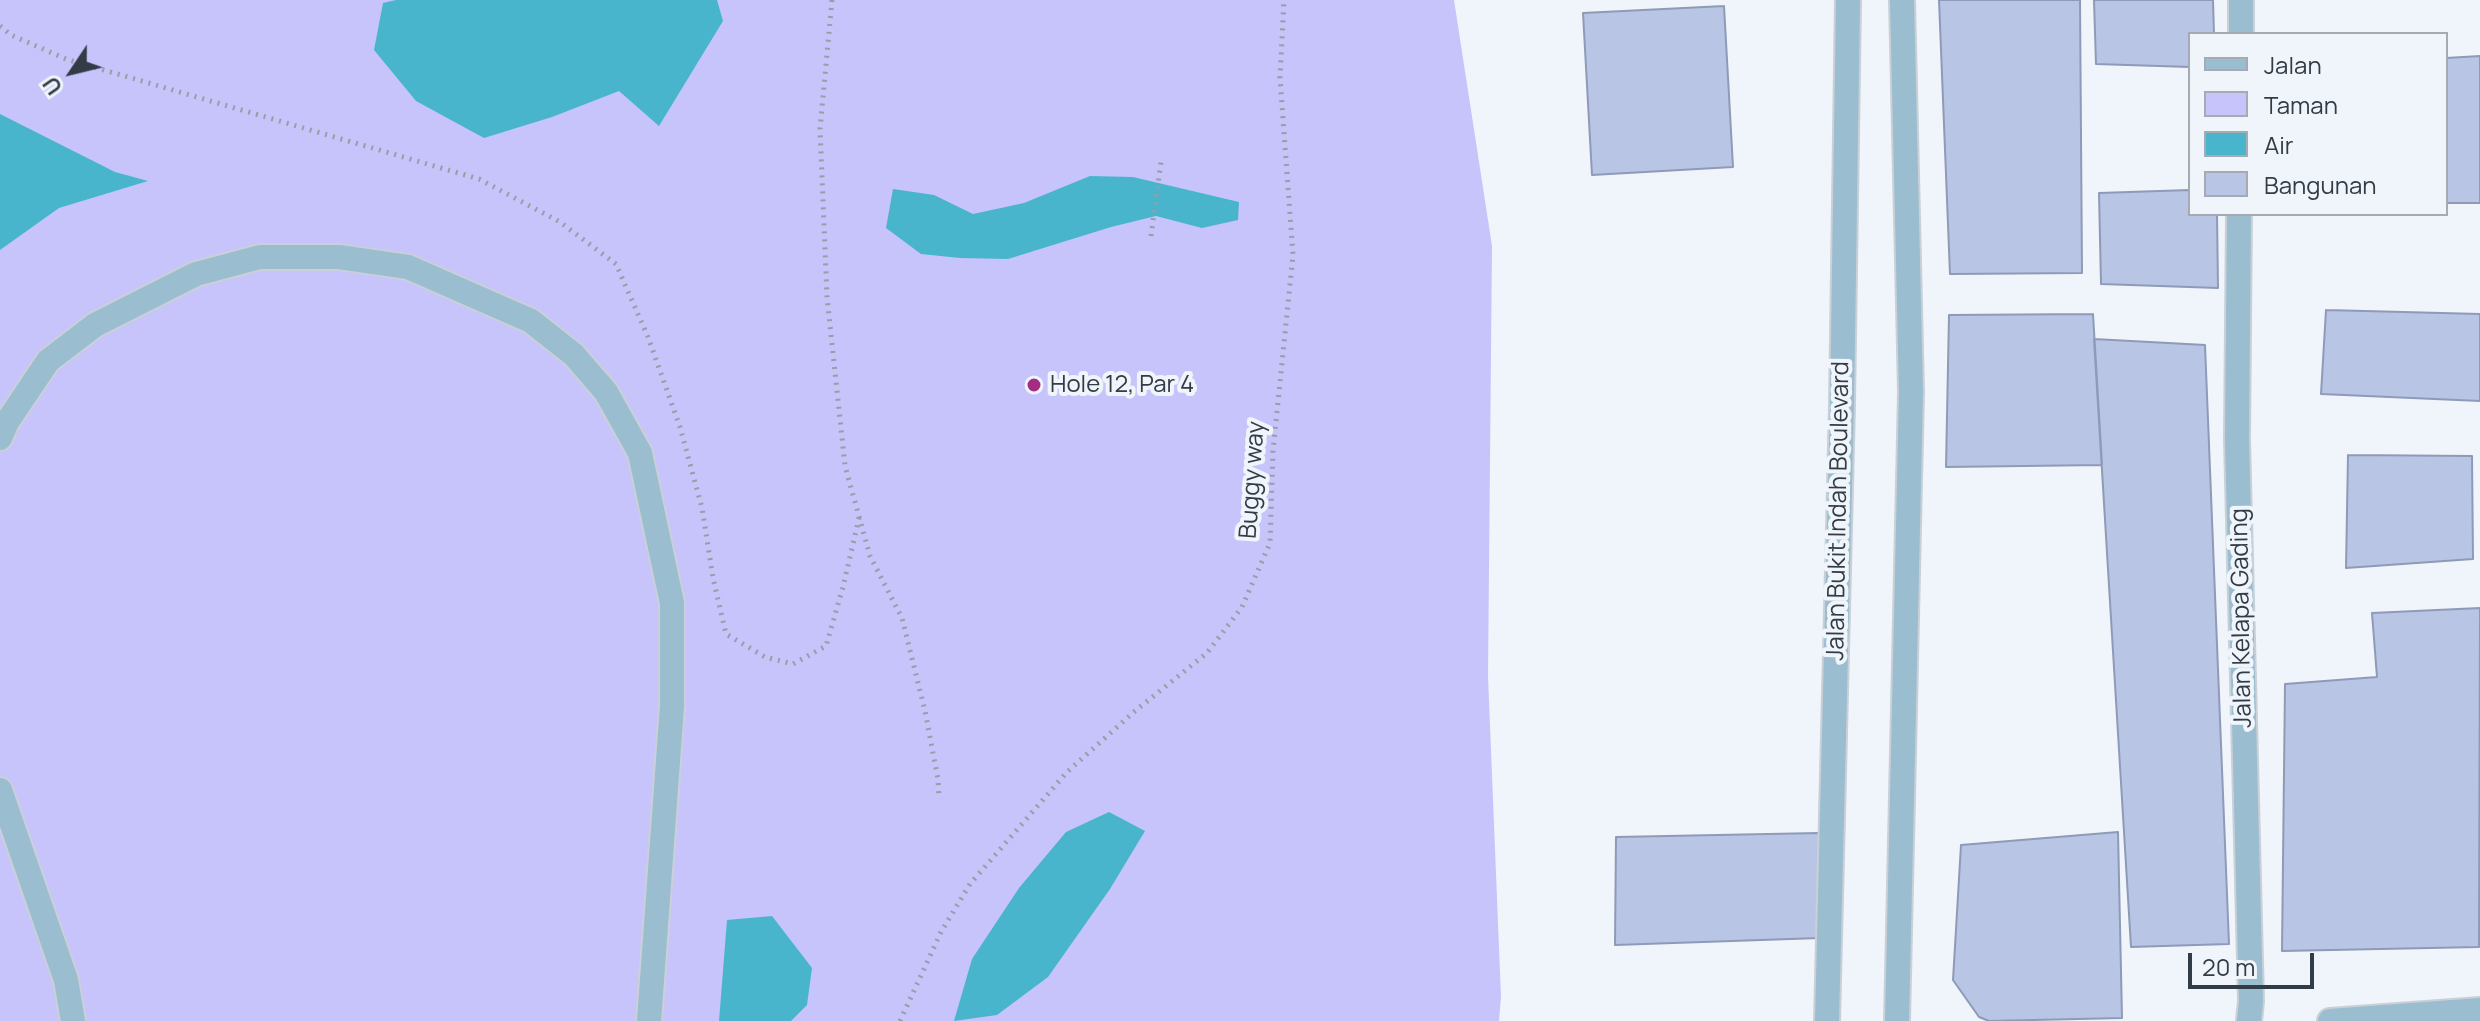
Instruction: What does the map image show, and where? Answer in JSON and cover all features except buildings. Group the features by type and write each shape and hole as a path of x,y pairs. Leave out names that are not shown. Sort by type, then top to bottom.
{"street":[{"name":"Jalan Bukit Indah Boulevard","path":"1827,1021 1848,0"},
{"path":"1897,1021 1911,392 1902,0"},
{"path":"2241,0 2241,32"},
{"name":"Jalan Kelapa Gading","path":"2239,216 2237,439 2251,1001 2249,1021"},
{"path":"0,438 7,422 48,361 95,325 196,274 260,257 339,257 408,267 531,321 574,355 606,392 640,453 672,603 672,706 649,1021"},
{"path":"0,790 66,980 73,1021"},
{"path":"2330,1021 2480,1010"}],"path":[{"path":"832,0 820,129 827,297 845,466 870,556 902,618 925,711 939,799"},
{"name":"Buggy way","path":"900,1021 941,932 970,884 1067,772 1135,711 1207,653 1242,607 1270,543 1273,451 1293,255 1280,78 1284,0"},
{"path":"1151,236 1161,162"}],"green space":[{"path":"0,0 1454,0 1492,246 1488,676 1501,997 1499,1021 0,1021"}],"water":[{"path":"396,0 717,0 723,21 659,126 619,91 552,117 484,138 416,101 374,50 383,3"},
{"path":"0,114 115,172 148,181 59,208 0,250"},
{"path":"1090,176 1133,177 1239,202 1238,220 1202,228 1156,216 1008,259 921,254 886,228 893,189 934,195 973,214 1024,203"},
{"path":"1109,812 1145,831 1110,889 1048,977 997,1015 954,1021 972,959 1019,888 1066,832"},
{"path":"772,916 812,968 807,1005 791,1021 719,1021 727,920"}],"place":[{"name":"Hole 12, Par 4","path":"1034,385"}]}
